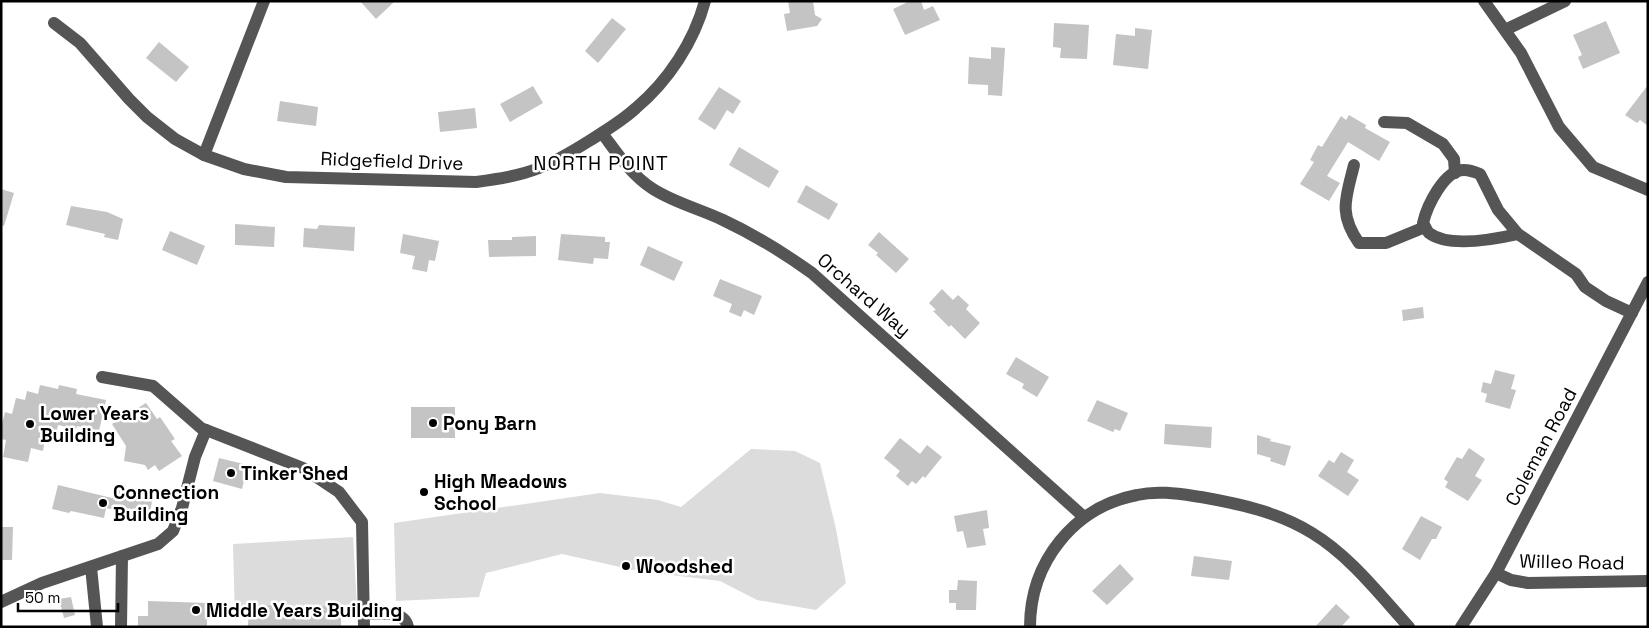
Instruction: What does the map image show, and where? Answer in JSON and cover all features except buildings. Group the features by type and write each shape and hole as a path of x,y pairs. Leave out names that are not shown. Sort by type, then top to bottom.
{"street":[{"path":"204,154 264,1"},
{"name":"Ridgefield Drive","path":"54,23 80,43 129,99 147,117 175,139 204,154 244,170 286,177 476,182 508,178 538,169 602,133 636,109 663,81 687,45 705,1"},
{"path":"1484,1 1521,53 1559,127 1593,168 1648,190"},
{"path":"1505,30 1565,1"},
{"path":"1384,122 1406,123 1443,144 1454,159 1455,173"},
{"name":"Orchard Way","path":"602,133 626,166 652,189 672,200 751,233 783,252 812,273 1084,517"},
{"path":"1354,165 1346,198 1345,216 1349,229 1359,243 1386,243 1425,227"},
{"path":"1518,234 1471,242 1444,238 1429,233 1423,224 1426,212 1447,177 1463,170 1480,174 1498,210 1518,234 1576,274 1585,287 1606,301 1632,313"},
{"name":"Coleman Road","path":"1462,627 1496,573 1648,282"},
{"path":"102,377 153,386 201,428 303,468 339,492 362,522 364,621 399,615 404,618 408,627"},
{"path":"1,602 42,583 158,544 173,531 182,508 195,457 206,430"},
{"path":"1030,627 1033,597 1040,573 1061,538 1084,517 1101,507 1119,499 1159,492 1238,504 1278,516 1312,533 1342,555 1409,627"},
{"path":"121,627 122,556"},
{"path":"91,567 96,627"},
{"name":"Willeo Road","path":"1496,573 1511,580 1528,583 1648,581"}],"shaded area":[{"path":"751,449 795,451 820,463 836,529 846,583 816,610 757,600 720,581 638,571 562,554 486,573 479,597 396,601 394,523 600,493 658,500 681,507"},
{"path":"353,537 357,606 249,605 235,620 233,544"}],"place":[{"name":"Pony Barn","path":"433,423"},
{"name":"Lower Years Building","path":"30,424"},
{"name":"Tinker Shed","path":"231,473"},
{"name":"High Meadows School","path":"424,492"},
{"name":"Connection Building","path":"103,503"},
{"name":"Woodshed","path":"626,566"},
{"name":"Middle Years Building","path":"196,610"}],"district":[{"name":"NORTH POINT","path":"601,163"}]}
